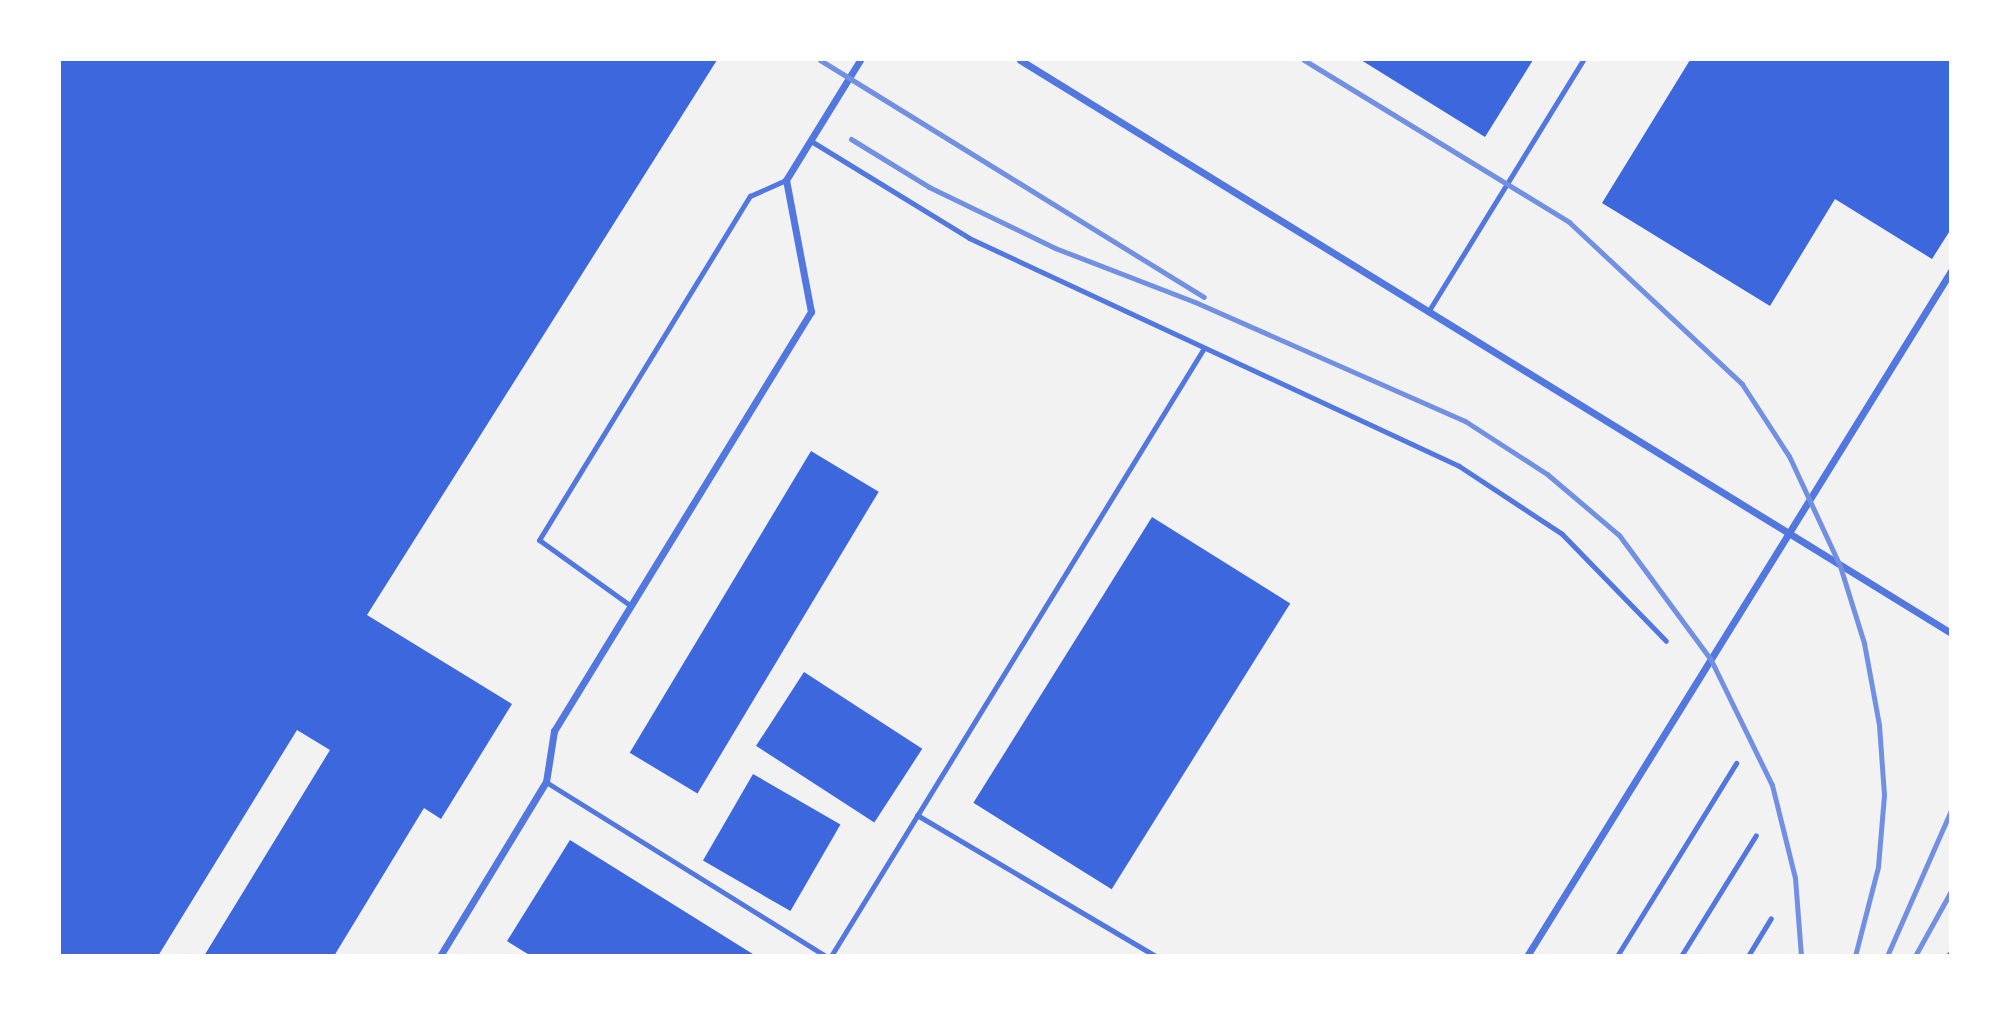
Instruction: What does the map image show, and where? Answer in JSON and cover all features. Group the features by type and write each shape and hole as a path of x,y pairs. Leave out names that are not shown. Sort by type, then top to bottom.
{"street":[{"path":"440,956 546,782 554,731 811,312 786,180 860,60"},
{"path":"1020,60 1951,633"},
{"path":"1527,956 1951,271"}],"lane":[{"path":"1428,312 1583,60"},
{"path":"811,141 969,238 1459,466 1513,498 1562,534 1666,641"},
{"path":"631,606 539,540 750,195 786,180"},
{"path":"546,782 828,956 1204,348"},
{"path":"1618,956 1735,764"},
{"path":"917,815 1155,956"},
{"path":"1681,956 1756,835"},
{"path":"1748,956 1771,918"}],"building":[{"path":"60,60 717,60 367,615 512,704 441,819 424,808 334,956 204,956 330,750 297,730 158,956 60,956"},
{"path":"1361,60 1533,60 1485,137"},
{"path":"1690,60 1951,60 1951,229 1932,259 1835,199 1770,306 1602,203"},
{"path":"811,451 879,492 697,793 630,753"},
{"path":"1152,517 1290,603 1112,889 973,803"},
{"path":"804,672 922,749 874,823 756,746"},
{"path":"753,774 840,824 790,911 703,861"},
{"path":"570,840 756,956 531,956 507,941"}],"railway":[{"path":"820,60 1204,297"},
{"path":"1304,60 1569,222 1742,384 1789,456 1840,566 1864,643 1879,725 1884,795 1878,867 1855,956"},
{"path":"851,139 929,187 1055,248 1195,302 1465,421 1547,474 1619,535 1711,660 1772,785 1795,878 1801,956"},
{"path":"1887,956 1951,810"},
{"path":"1915,956 1951,891"},
{"path":"1947,956 1951,952"}]}
